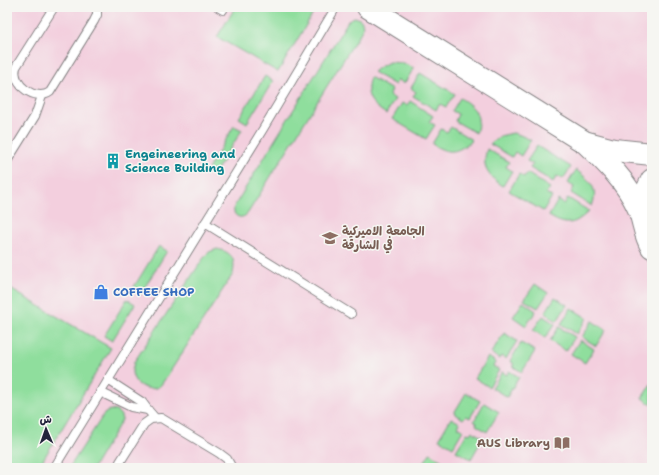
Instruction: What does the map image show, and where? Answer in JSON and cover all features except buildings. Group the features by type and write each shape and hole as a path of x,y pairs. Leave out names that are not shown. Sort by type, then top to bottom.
{"street":[{"path":"368,7 586,143 619,176 636,202 642,216 645,231 652,247"},
{"path":"586,143 614,150 652,154"},
{"path":"642,216 644,197 652,180"}],"lane":[{"path":"54,7 16,67 15,72 17,81 20,85 37,96 42,96 50,92 53,88 94,21 97,15 97,7"},
{"path":"54,468 336,7"},
{"path":"7,161 35,116 42,96"},
{"path":"205,223 352,314"},
{"path":"108,380 142,402 155,418"},
{"path":"100,392 131,407 148,410"},
{"path":"117,468 144,424 155,418 166,420 219,453 227,459 232,468"}],"shaded area":[{"name":"الجامعة الاميركية في الشارقة","path":"7,7 652,7 652,468 7,468"}],"green space":[{"path":"234,7 317,7 278,72 217,37 235,8"},
{"path":"355,17 362,22 362,30 248,213 242,217 237,216 234,212 235,205 348,21"},
{"path":"389,62 403,63 414,68 404,84 398,80 395,85 373,72"},
{"path":"420,73 455,94 446,107 440,104 436,110 413,96 416,92 411,88"},
{"path":"265,76 273,81 247,123 239,118"},
{"path":"370,77 392,90 389,95 395,99 386,114 376,107 370,99 368,94 368,84"},
{"path":"460,98 473,108 478,116 478,127 476,133 455,121 458,114 452,111"},
{"path":"410,101 433,116 429,122 435,125 426,139 392,119 402,103 407,105"},
{"path":"234,126 242,130 215,173 208,169"},
{"path":"451,127 472,140 462,148 453,151 443,150 432,144 441,129 447,132"},
{"path":"513,133 531,140 521,156 515,152 512,157 490,144 500,136"},
{"path":"537,146 571,167 563,179 557,176 553,182 530,168 533,164 527,161"},
{"path":"487,149 509,162 506,167 512,171 503,186 493,179 487,171 485,166 485,156"},
{"path":"576,170 589,181 594,189 594,200 592,206 571,193 574,187 568,183"},
{"path":"527,173 550,188 546,193 552,197 543,211 509,191 519,174 524,177"},
{"path":"568,198 589,211 575,222 570,223 560,222 549,216 558,200 564,204"},
{"path":"159,246 167,251 140,295 132,290"},
{"path":"217,249 226,252 232,257 234,264 233,274 161,385 151,389 138,384 132,371 134,362 203,259 209,252"},
{"path":"535,284 548,293 538,308 524,300"},
{"path":"7,287 111,348 38,468 7,468"},
{"path":"555,297 567,305 557,321 545,313"},
{"path":"127,299 135,304 112,341 104,336"},
{"path":"523,302 536,311 526,326 513,317"},
{"path":"571,308 587,318 577,334 561,324"},
{"path":"543,316 555,324 545,338 533,330"},
{"path":"592,321 606,330 596,346 582,337"},
{"path":"559,327 575,337 566,351 550,341"},
{"path":"504,333 517,341 506,359 501,356 499,359 491,353"},
{"path":"580,340 594,349 585,363 571,354"},
{"path":"521,343 535,351 522,372 512,366 514,364 510,361"},
{"path":"488,357 496,362 493,366 499,370 489,387 475,378"},
{"path":"509,371 519,377 507,397 492,388 502,372 507,375"},
{"path":"652,384 652,405 642,398"},
{"path":"466,393 480,401 470,418 466,416 463,419 454,413"},
{"path":"484,403 499,412 487,432 476,425 477,423 474,421"},
{"path":"110,410 118,412 121,415 122,420 93,468 69,468 104,414"},
{"path":"451,418 460,423 458,427 463,430 453,447 439,439"},
{"path":"472,431 483,438 471,459 456,451 467,433 470,434"},
{"path":"430,453 442,461 438,468 421,468"}],"place":[{"name":"Engeineering and Science Building","path":"113,161"},
{"name":"الجامعة الاميركية في الشارقة","path":"330,238"},
{"name":"COFFEE SHOP","path":"101,292"},
{"name":"AUS Library","path":"562,443"}]}
